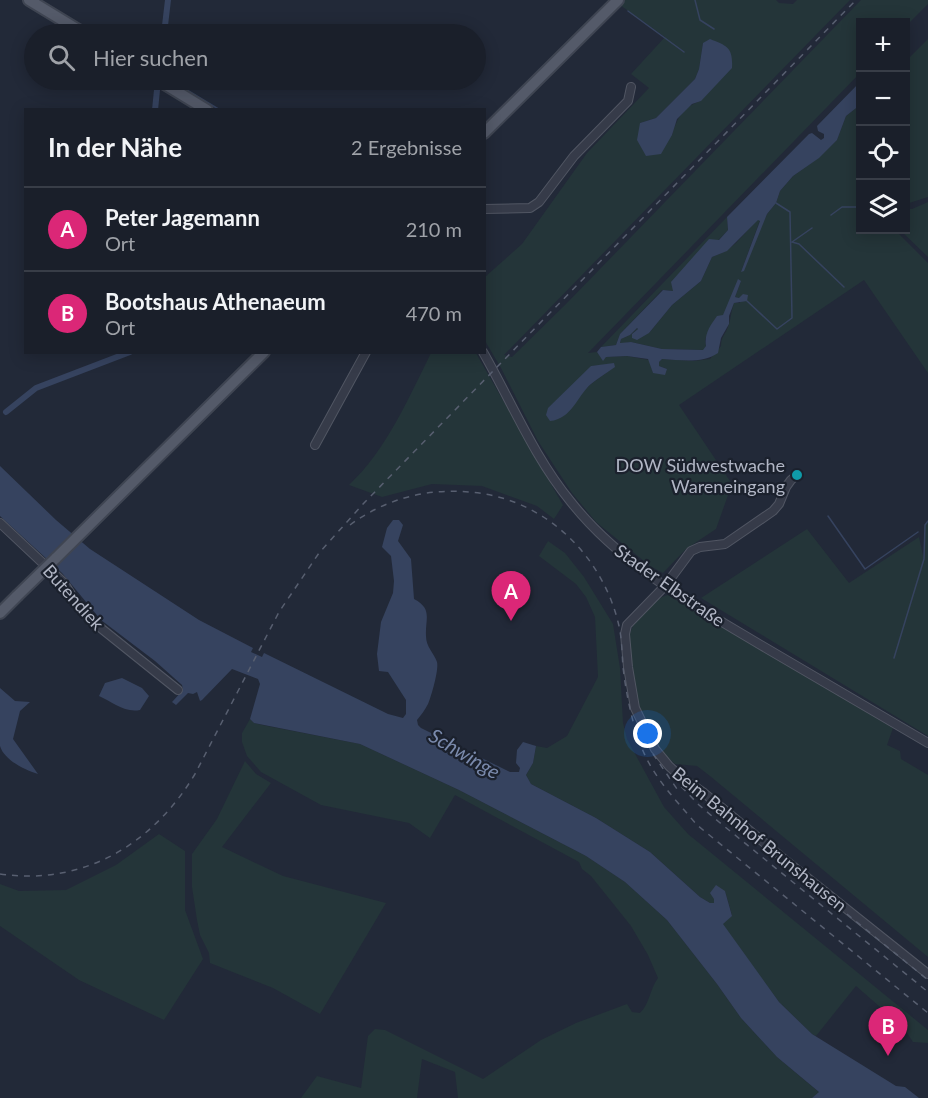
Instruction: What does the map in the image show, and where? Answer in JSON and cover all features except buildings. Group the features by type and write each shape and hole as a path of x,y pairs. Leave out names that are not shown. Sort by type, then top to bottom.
{"main road":[{"path":"29,0 69,24"},
{"path":"486,131 618,0"},
{"path":"175,90 204,108"},
{"path":"0,613 262,354"}],"street":[{"path":"486,209 530,208 539,202 562,169 628,101 631,87"},
{"path":"315,445 365,354"},
{"name":"Stader Elbstraße","path":"484,354 544,463 571,502 591,526 610,543 665,586 726,625 928,743"},
{"name":"Beim Bahnhof Brunshausen","path":"797,476 786,487 779,504 773,511 724,543 691,551 679,564 665,586 633,616 627,625 625,634 635,708 655,749 682,778 704,793 928,974"},
{"name":"Butendiek","path":"0,523 64,583 77,604 92,621 178,690"}],"shaded area":[{"path":"625,0 776,0 779,3 793,4 797,0 850,0 504,355 512,357 567,303 861,0 928,0 928,4 910,22 910,18 856,18 856,77 588,353 597,352 603,360 606,357 627,356 649,360 653,373 667,369 659,366 662,359 694,361 710,359 721,346 734,303 740,303 739,298 735,297 741,281 723,316 705,339 704,350 662,349 631,342 620,344 621,339 630,335 637,328 632,334 649,333 672,305 701,281 712,257 726,251 736,243 758,219 760,220 741,272 780,191 793,176 818,158 837,140 846,116 856,108 856,234 899,234 928,263 928,373 864,280 679,405 732,484 716,529 686,549 663,573 650,566 596,522 572,493 538,441 486,343 486,276 522,244 587,153 649,88 631,74 665,37 620,5","holes":["703,43 701,101 682,113 672,135 640,123 656,118 695,79","614,364 614,367 579,395 591,366"]},
{"path":"928,39 928,197 910,203 910,72 910,57"},
{"path":"928,202 928,257 904,234 910,234 910,209"},
{"path":"727,217 728,230 673,288 673,291 662,290 620,334 616,345 601,347"},
{"path":"430,354 477,354 563,505 554,519 537,506 482,486 432,484 382,497 349,485 375,456 405,405"},
{"path":"928,521 928,736 701,598 807,529 849,583 919,537 924,560 925,525"},
{"path":"548,541 565,553 584,577 613,624 620,668 623,723 627,739 664,807 688,834 928,1030 928,1043 913,1042 903,1027 856,986 816,1036 812,1034 779,1002 722,924 732,915 725,891 714,899 714,903 710,903 700,897 650,852 596,818 531,784 526,775 533,763 536,746 547,748 567,736 598,677 595,617 586,597 576,584 539,556"},
{"path":"668,595 893,728 887,745 900,751 901,759 928,775 928,957 710,776 697,766 675,764 662,752 645,722 637,701 629,639 633,625 642,612 655,601"},
{"path":"250,719 262,725 360,744 459,790 586,856 625,882 667,920 741,1018 777,1057 820,1093 812,1098 458,1098 455,1072 422,1059 417,1098 301,1098 317,1076 361,1088 368,1036 375,1029 385,1030 483,1079 541,1040 576,1023 627,1004 632,1012 640,1013 658,978 631,926 591,876 582,869 579,862 455,795 430,838 409,823 321,805 261,772 247,756 242,742 242,733"},
{"path":"245,761 256,774 271,783 222,847 283,876 386,903 320,1014 273,988 210,963 209,953 200,935 192,887 192,854 217,819"},
{"path":"159,834 185,851 185,910 203,959 164,1020 79,980 0,926 0,884 19,891 66,890 116,865"}],"water":[{"path":"710,39 728,49 732,56 732,68 701,101 692,104 677,119 672,135 661,154 646,156 637,140 640,123 656,118 695,79 703,43"},
{"path":"856,86 856,108 846,116 837,140 819,158 793,176 780,191 776,203 767,214 744,271 741,272 760,221 758,220 727,251 712,257 701,281 672,305 649,333 637,340 632,338 637,328 630,335 621,339 620,343 631,342 662,349 703,350 706,346 708,330 717,316 723,315 738,279 741,281 735,297 748,295 747,301 734,303 718,353 698,360 662,359 659,366 667,369 665,375 653,373 648,359 627,356 606,357 603,361 597,352 601,347 616,345 620,334 663,290 673,291 671,282 709,239 719,240 728,230 727,217 809,134 812,133 821,140 824,138 824,134 818,131 817,126"},
{"path":"614,363 615,367 591,384 569,412 550,421 546,415 548,408 591,366"},
{"name":"Schwinge","path":"0,466 90,549 199,620 253,648 251,652 262,657 264,653 388,714 403,718 406,714 406,700 388,672 379,671 377,654 381,622 393,593 394,581 391,556 382,547 387,528 393,520 399,520 403,525 398,541 411,559 414,599 426,611 426,640 437,662 431,696 417,720 418,725 510,772 519,772 520,768 516,763 517,750 523,742 536,746 533,763 526,775 531,784 596,818 650,852 700,897 710,903 714,903 710,893 716,885 725,891 732,916 723,924 779,1002 812,1034 896,1086 905,1087 919,1098 812,1098 819,1092 777,1057 741,1018 667,920 625,882 586,856 459,790 360,744 254,723 250,719 260,684 258,679 232,669 202,700 200,701 197,692 188,693 176,705 172,702 183,690 182,685 155,661 101,620 62,573 0,516"},
{"path":"122,678 142,688 149,696 140,710 129,710 99,696 105,683"},
{"path":"0,688 15,701 30,702 20,711 13,739 38,774 10,760 2,751 0,746"}],"waterway":[{"path":"165,24 168,0"},
{"path":"695,0 700,20 714,29"},
{"path":"628,11 684,52"},
{"path":"155,108 157,90"},
{"path":"187,90 217,108"},
{"path":"747,301 777,329 792,318 790,212 776,203"},
{"path":"831,215 842,207 856,207"},
{"path":"812,228 792,242 799,244 844,287"},
{"path":"6,412 36,388 125,354"},
{"path":"828,516 865,569 918,532"},
{"path":"894,658 924,559 925,525 928,521"}],"railway":[{"path":"0,874 31,876 60,873 88,866 113,855 137,840 159,821 195,774 279,612 319,553 364,503 856,0"},
{"path":"350,525 377,508 407,497 454,491 497,497 522,505 545,518 566,535 584,554 611,600 620,631 624,676 634,725 650,766 664,786 697,825 928,1013"},
{"path":"653,754 677,789"},
{"path":"673,778 719,822 928,992"},
{"path":"706,802 928,980"}],"place":[{"name":"DOW Südwestwache Wareneingang","path":"797,475"},
{"name":"Peter Jagemann","path":"511,621"},
{"name":"Bootshaus Athenaeum","path":"888,1056"}]}
